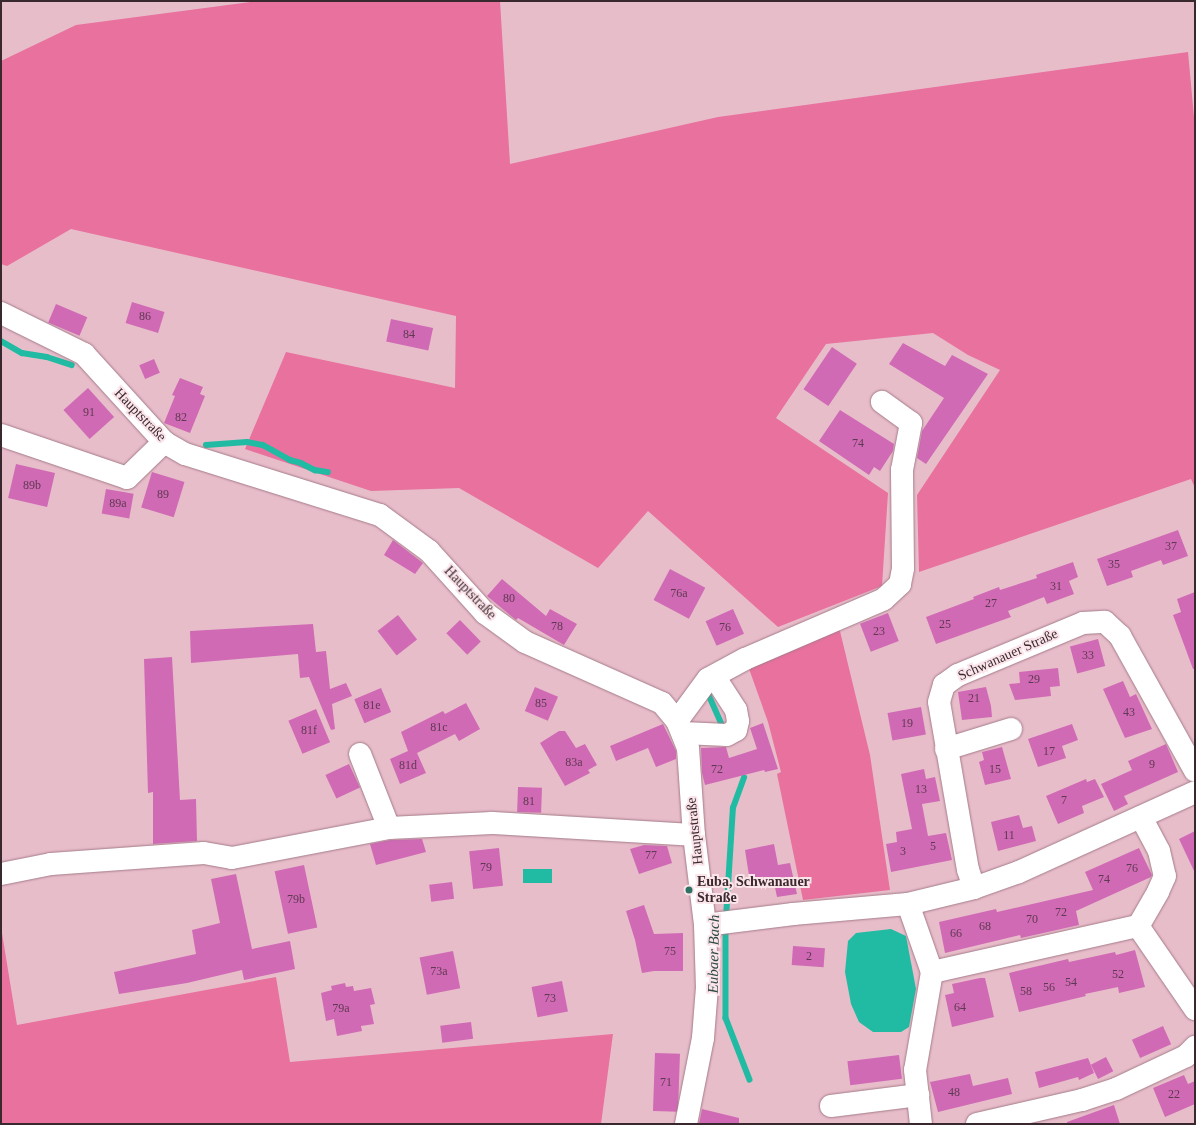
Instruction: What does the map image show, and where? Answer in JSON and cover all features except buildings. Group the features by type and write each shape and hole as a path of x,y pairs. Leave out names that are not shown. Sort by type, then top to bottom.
{"street":[{"name":"Hauptstraße","path":"1,313 84,354 164,442 185,454 380,515 429,551 485,613 525,642 662,703 680,727 688,748 694,835 709,925 707,987 703,1038 686,1124"},
{"path":"714,676 736,710 738,722 736,730 727,735 680,727 708,679 746,659 884,600 900,584 903,560 902,470 911,423 882,402"},
{"path":"1,435 127,478 164,442"},
{"name":"Schwanauer Straße","path":"974,888 968,870 939,702 944,685 958,676 1083,622 1105,622 1120,636 1195,771"},
{"path":"946,749 1012,729"},
{"path":"360,754 389,828"},
{"path":"709,925 793,914 908,904 974,888 1019,872 1195,792"},
{"path":"932,972 1138,926 1158,892 1165,876 1159,851 1141,817"},
{"path":"1,874 51,864 204,853 232,858 389,828 492,823 694,835"},
{"path":"908,904 932,972 915,1070 921,1124"},
{"path":"1138,926 1195,1009"},
{"path":"977,1124 1082,1100 1116,1089 1186,1056 1195,1047"},
{"path":"831,1106 918,1095"}],"shaded area":[{"path":"258,1 500,1 510,164 718,117 1188,52 1195,128 1195,488 1191,479 919,572 917,495 1000,370 968,355 933,333 826,344 776,418 888,493 882,586 778,627 648,511 598,568 459,488 371,491 245,449 286,352 455,388 456,316 71,229 7,266 1,264 1,61 76,25"},
{"path":"839,627 870,755 890,890 803,900 777,774 781,772 768,722 748,666"},
{"path":"523,869 552,869 552,883 523,883"},
{"path":"1,927 17,1025 276,977 290,1062 613,1034 601,1124 1,1124"},
{"path":"891,929 906,936 916,989 909,1027 901,1032 873,1032 859,1022 851,1004 845,972 848,941 856,933"}],"waterway":[{"name":"Eubaer Bach","path":"1,341 22,353 47,357 72,365"},
{"path":"206,445 247,442 263,445 290,460 301,463 315,470 328,472"},
{"path":"709,695 721,722"},
{"name":"Eubaer Bach","path":"726,918 733,808 744,778"},
{"name":"Eubaer Bach","path":"726,927 726,1018 750,1080"}],"place":[{"name":"Euba, Schwanauer Straße","path":"689,890"}]}
